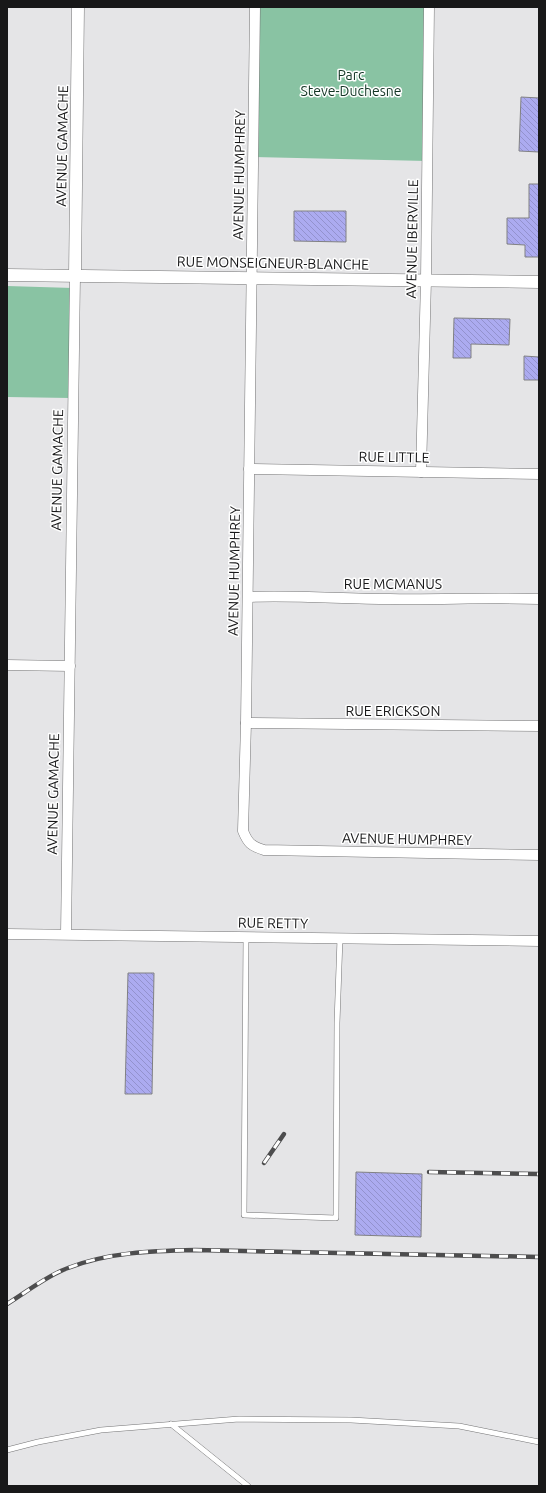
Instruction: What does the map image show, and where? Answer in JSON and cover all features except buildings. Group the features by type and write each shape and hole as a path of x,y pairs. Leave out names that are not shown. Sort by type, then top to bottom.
{"street":[{"name":"AVENUE GAMACHE","path":"66,934 78,7"},
{"name":"AVENUE HUMPHREY","path":"255,7 248,597 243,831 252,846 264,850 539,855"},
{"name":"AVENUE IBERVILLE","path":"421,472 426,280 429,7"},
{"name":"RUE MONSEIGNEUR-BLANCHE","path":"7,275 539,282"},
{"name":"RUE LITTLE","path":"249,469 539,474"},
{"name":"RUE MCMANUS","path":"248,597 277,595 391,599 503,597 539,599"},
{"path":"7,665 70,666"},
{"name":"RUE ERICKSON","path":"246,723 539,726"},
{"name":"RUE RETTY","path":"7,934 539,941"}],"lane":[{"path":"246,937 244,1215 336,1218 337,1023 340,938"},
{"path":"7,1450 38,1442 102,1430 239,1419 351,1420 459,1426 539,1442"},
{"path":"171,1424 248,1486"}],"green space":[{"name":"Parc Steve-Duchesne","path":"255,7 429,7 427,161 253,157"},
{"path":"7,286 73,288 70,398 7,397"}],"railway":[{"path":"264,1163 284,1134"},
{"path":"429,1172 539,1174"},
{"path":"7,1304 60,1271 83,1263 131,1253 195,1250 539,1257"}]}
